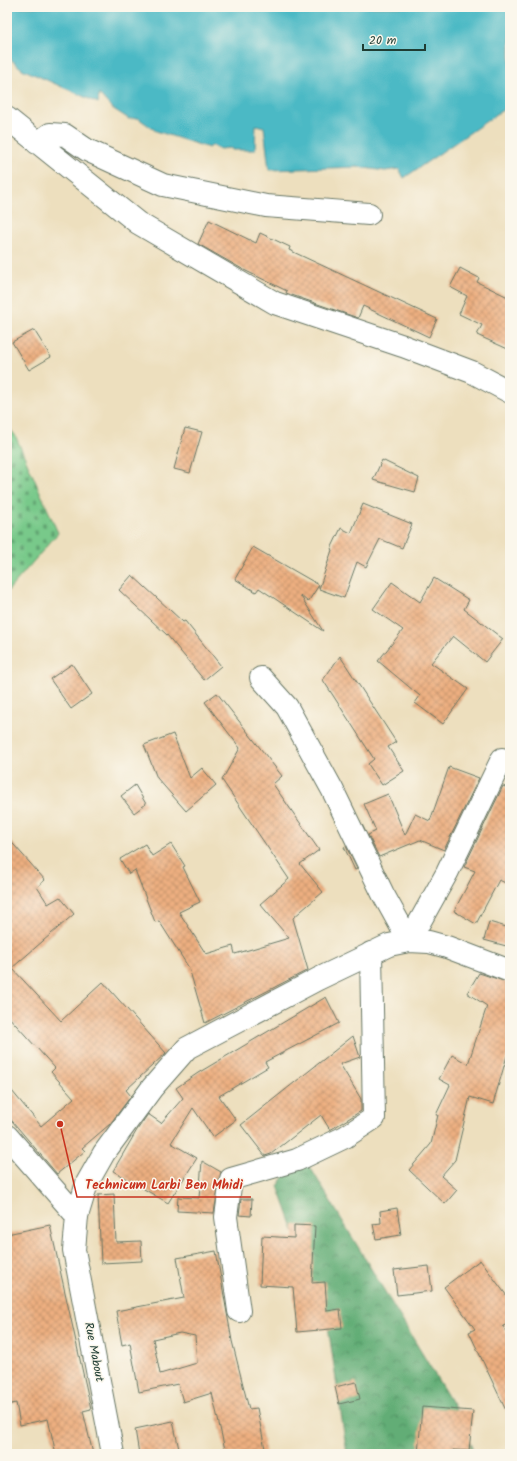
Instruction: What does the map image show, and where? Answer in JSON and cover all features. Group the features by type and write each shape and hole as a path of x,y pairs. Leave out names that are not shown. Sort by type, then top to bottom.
{"street":[{"path":"7,118 138,222 275,303 451,364 472,372 510,392"},
{"path":"37,143 50,134 65,135 87,150 163,185 266,206 369,214"},
{"path":"260,678 290,714 332,788 383,894 409,941"},
{"path":"409,941 447,873 502,759 510,762"},
{"name":"Rue Mabout","path":"113,1454 74,1250 77,1216 86,1183 104,1153 152,1088 187,1048 389,944 409,941 429,942 447,947 510,971"},
{"path":"239,1311 226,1217 231,1178 297,1160 345,1137 374,1118 371,953"},
{"path":"7,1136 77,1216"}],"green space":[{"path":"7,426 15,435 58,533 7,592"},
{"path":"301,1152 461,1418 474,1454 347,1454 328,1326 278,1186"}],"water":[{"path":"7,7 510,7 510,105 404,178 399,169 385,171 358,167 269,170 264,127 256,125 255,150 232,150 231,148 220,149 212,145 209,148 156,131 138,118 129,119 112,108 99,94 98,103 22,69 7,56"}],"building":[{"path":"209,220 256,243 260,233 290,247 289,250 437,319 429,337 363,306 358,318 286,293 287,291 244,270 198,244"},
{"path":"460,268 479,278 477,282 510,298 510,350 477,335 482,325 459,314 467,296 450,287"},
{"path":"34,330 51,357 29,370 12,342"},
{"path":"185,428 202,432 190,473 174,469"},
{"path":"382,460 419,478 415,492 373,480"},
{"path":"363,504 412,524 402,548 380,539 366,567 357,562 344,598 319,589 332,550 331,549 341,528 351,533"},
{"path":"253,547 319,585 308,602 300,595 323,631 259,588 256,592 235,579"},
{"path":"132,575 183,622 185,621 221,666 204,680 167,635 119,590"},
{"path":"434,578 469,600 464,609 503,639 485,662 453,636 431,663 468,689 443,724 415,703 420,696 378,661 403,630 373,609 392,582 420,602"},
{"path":"340,656 396,742 388,747 404,771 382,785 368,764 374,759 323,680"},
{"path":"72,664 92,694 71,709 50,679"},
{"path":"217,693 282,776 273,784 319,850 300,864 323,892 293,918 308,970 205,1023 189,968 159,921 155,922 135,870 129,874 120,859 145,844 152,856 171,844 185,866 183,867 200,902 179,912 206,954 233,946 235,954 289,938 260,904 289,879 222,780 240,748 205,702"},
{"path":"173,734 190,778 202,768 216,785 186,811 157,778 144,745"},
{"path":"449,767 479,778 444,850 420,840 379,857 368,835 376,831 364,804 388,794 405,835 415,814 430,821"},
{"path":"135,785 146,804 134,813 121,796"},
{"path":"503,786 510,789 510,885 499,880 476,924 454,911 475,871 464,867"},
{"path":"7,837 45,880 37,887 48,904 60,897 74,914 12,968 61,1021 103,982 166,1053 126,1090 131,1096 110,1124 82,1148 85,1151 57,1174 7,1115 7,1085 41,1126 74,1098 51,1072 55,1068 7,1015"},
{"path":"346,846 357,869 355,870 344,847"},
{"path":"489,922 510,928 510,947 484,940"},
{"path":"479,973 510,983 510,1057 507,1056 493,1104 470,1097 455,1160 441,1176 457,1190 445,1204 409,1170 431,1144 438,1115 436,1115 450,1085 439,1079 452,1055 468,1064 487,1006 467,993"},
{"path":"326,997 339,1023 265,1062 268,1067 219,1096 236,1120 213,1137 193,1108 171,1143 197,1158 168,1203 113,1171 148,1114 161,1123 183,1098 176,1088 198,1073"},
{"path":"353,1036 360,1057 340,1064 361,1099 361,1111 330,1130 321,1115 271,1154 265,1156 241,1125"},
{"path":"202,1161 221,1172 214,1213 177,1211 178,1197 199,1198"},
{"path":"114,1194 116,1242 141,1241 142,1261 101,1263 98,1195"},
{"path":"241,1199 252,1199 251,1216 239,1215"},
{"path":"397,1208 401,1235 376,1239 373,1224 381,1223 380,1211"},
{"path":"50,1225 91,1409 83,1411 93,1454 56,1454 48,1419 20,1425 16,1403 7,1405 7,1234"},
{"path":"294,1225 315,1226 312,1283 325,1282 327,1311 340,1309 342,1328 297,1332 293,1287 260,1285 262,1236 294,1238"},
{"path":"216,1251 232,1341 249,1409 257,1408 266,1454 226,1454 212,1393 183,1402 178,1384 139,1392 130,1343 122,1345 116,1311 184,1298 177,1258","holes":["180,1333 195,1336 197,1363 160,1374 153,1339"]},
{"path":"480,1260 510,1300 510,1323 503,1326 510,1339 510,1419 469,1332 475,1329 444,1287"},
{"path":"429,1266 432,1291 397,1295 394,1270"},
{"path":"356,1382 360,1399 339,1404 335,1387"},
{"path":"422,1407 473,1411 469,1451 453,1450 452,1454 418,1454"},
{"path":"173,1421 180,1454 139,1454 135,1429"}],"place":[{"name":"Technicum Larbi Ben Mhidi","path":"60,1124"}]}
